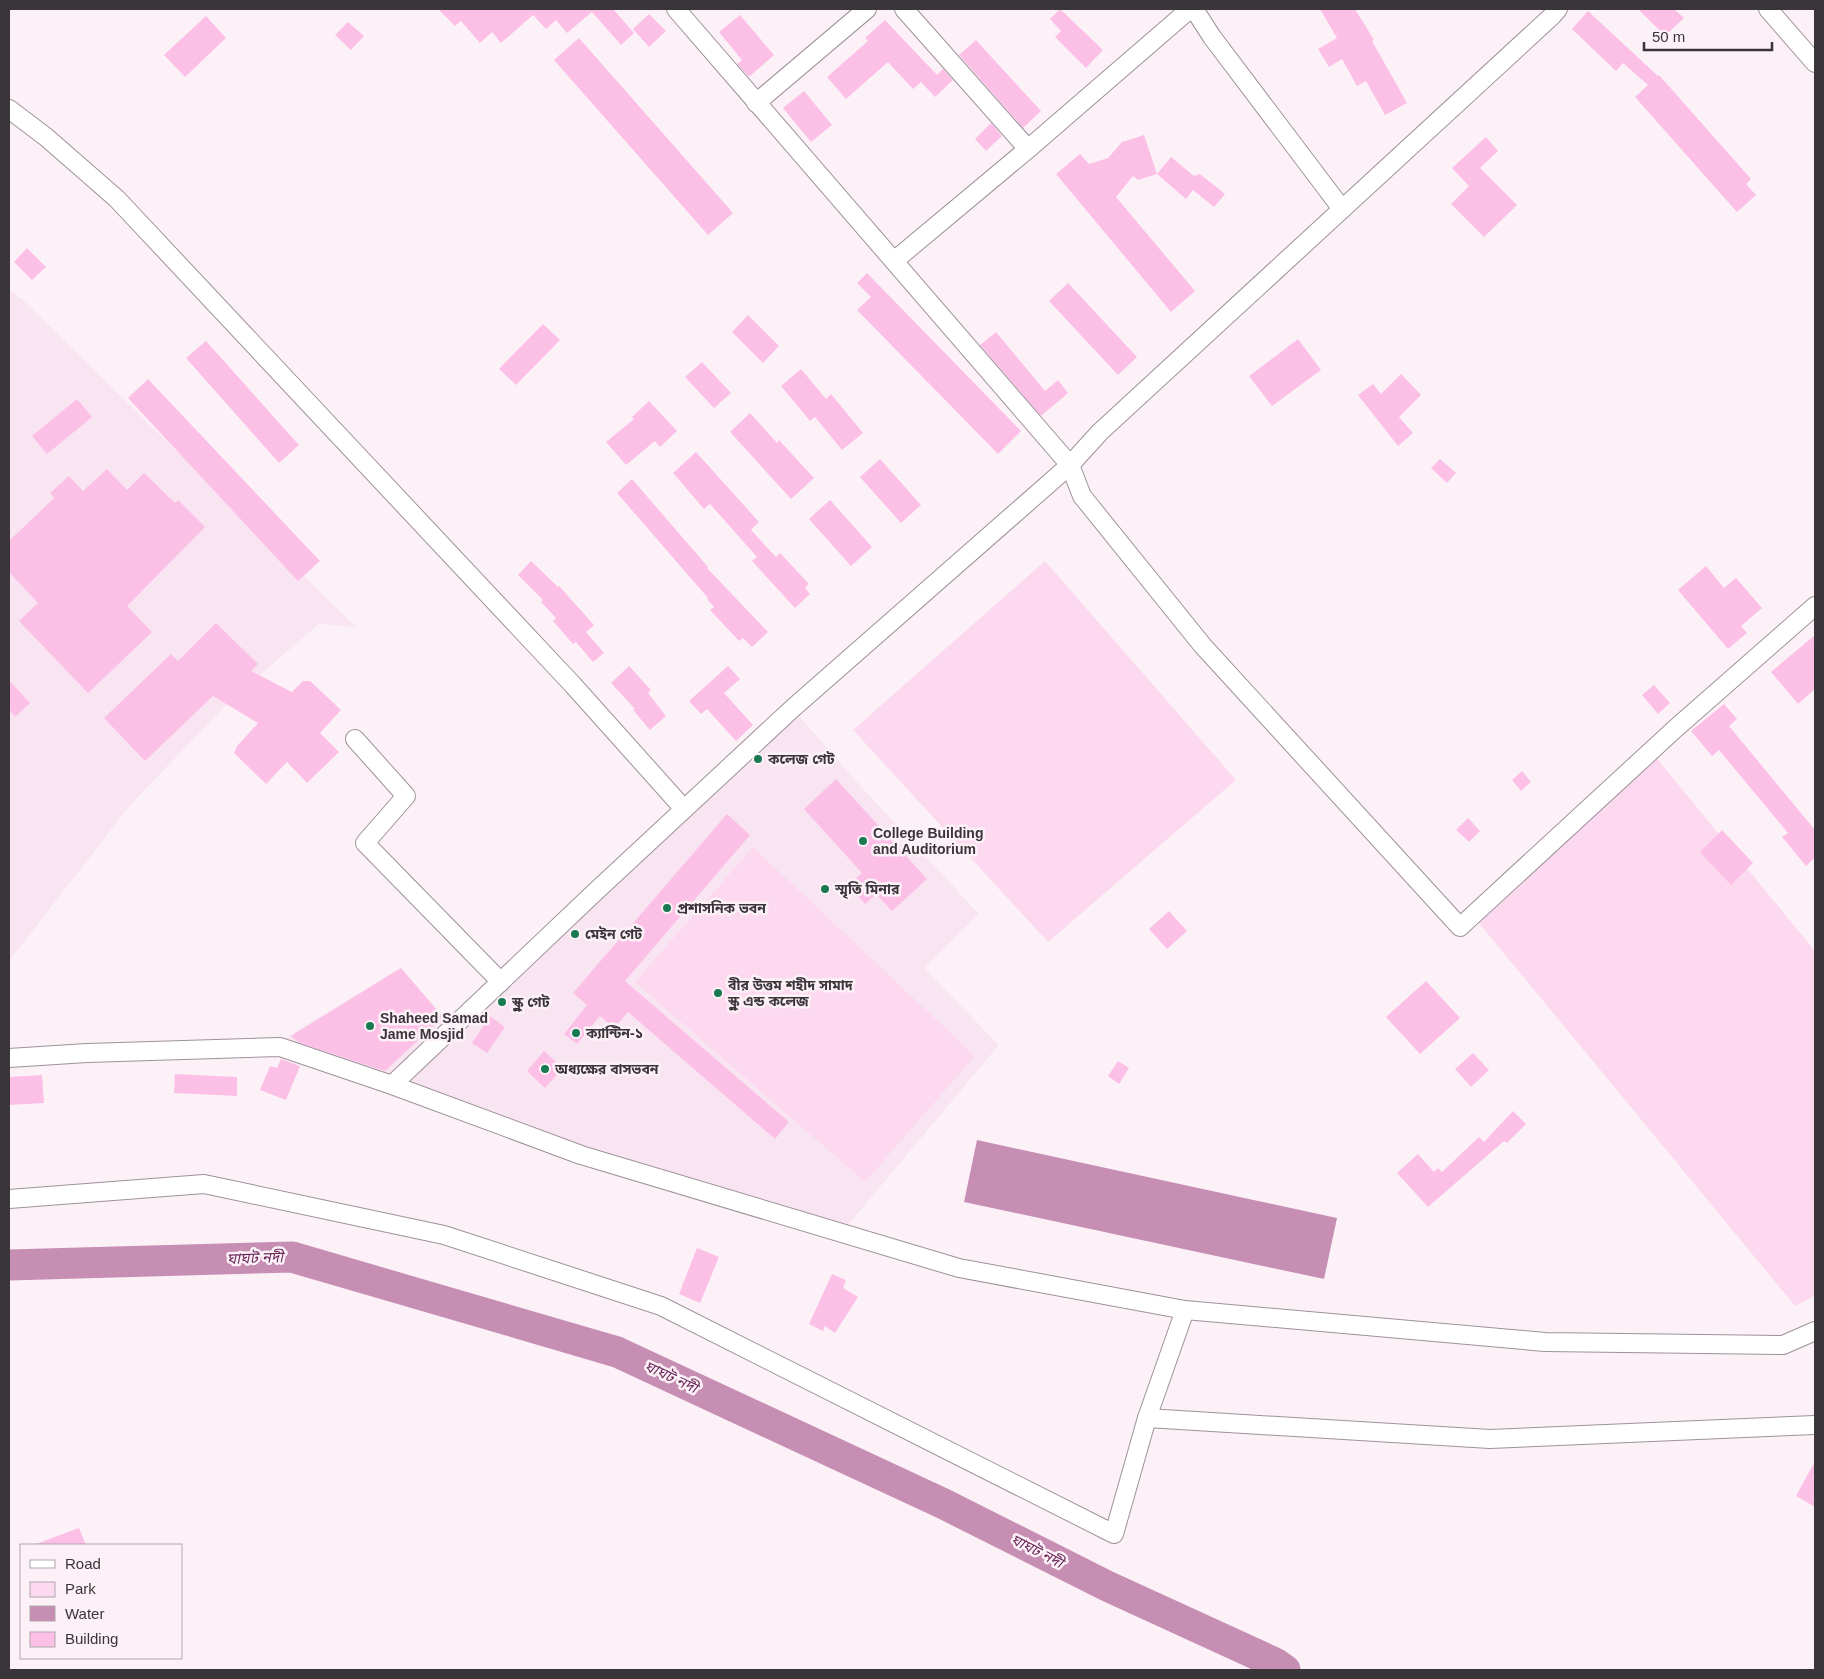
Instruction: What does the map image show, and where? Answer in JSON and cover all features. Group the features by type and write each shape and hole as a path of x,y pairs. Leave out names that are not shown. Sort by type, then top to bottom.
{"street":[{"path":"676,9 1070,465 1082,496 1203,646 1460,927 1676,728 1815,606"},
{"path":"756,103 867,9"},
{"path":"904,9 1028,149"},
{"path":"894,261 1028,149 1190,9"},
{"path":"1194,9 1212,37 1342,209"},
{"path":"392,1085 800,701 1070,465 1100,432 1558,9"},
{"path":"1768,9 1815,63"},
{"path":"9,109 46,137 118,199 573,685 684,809"},
{"path":"355,739 406,796 365,843 501,982"},
{"path":"9,1058 87,1053 280,1048 392,1085 581,1154 960,1268 1185,1310 1545,1342 1783,1345 1815,1331"},
{"path":"9,1199 204,1184 444,1235 661,1306 1114,1534 1147,1418 1185,1310"},
{"path":"1147,1418 1490,1439 1815,1425"}],"shaded area":[{"path":"9,290 23,300 356,627 319,624 233,698 132,803 9,961"},
{"name":"বীর উত্তম শহীদ সামাদ স্কুল এন্ড কলেজ","path":"792,708 857,782 979,914 924,968 999,1045 843,1231 581,1153 280,1046 290,1035 400,968 452,1027"}],"green space":[{"path":"1045,561 1236,780 1048,942 853,730"},
{"path":"1654,755 1815,951 1815,1296 1795,1306 1478,922"},
{"path":"753,847 975,1056 865,1182 635,982"}],"water":[{"path":"977,1140 1337,1218 1324,1279 964,1202"}],"building":[{"path":"438,9 613,9 634,33 621,45 592,12 567,33 556,20 546,29 533,15 501,43 492,32 480,43 461,21 455,26"},
{"path":"1060,9 1103,50 1086,68 1055,37 1061,31 1050,19"},
{"path":"1320,9 1355,9 1374,40 1372,41 1407,103 1385,115 1366,81 1357,86 1342,59 1329,67 1318,49 1337,38"},
{"path":"1638,9 1674,9 1684,18 1665,36"},
{"path":"1588,11 1659,75 1751,179 1746,184 1756,195 1737,212 1635,97 1648,85 1623,63 1616,71 1572,29"},
{"path":"649,14 666,31 649,47 633,29"},
{"path":"740,15 774,55 749,77 737,64 742,60 719,32"},
{"path":"206,16 226,38 185,77 164,55"},
{"path":"885,20 937,75 943,69 953,80 935,97 921,82 913,89 888,62 846,99 827,77 868,41 865,38"},
{"path":"348,22 364,36 351,50 335,35"},
{"path":"579,38 733,213 708,235 554,60"},
{"path":"976,40 1041,111 1023,128 959,55"},
{"path":"804,91 832,125 811,142 783,108"},
{"path":"991,123 1002,136 986,151 975,139"},
{"path":"1144,135 1157,174 1138,180 1133,176 1116,197 1195,291 1171,312 1056,174 1080,154 1089,164 1108,158 1122,142"},
{"path":"1486,137 1498,151 1480,168 1517,205 1484,237 1451,204 1469,186 1452,168"},
{"path":"1171,157 1194,176 1200,174 1225,194 1214,207 1193,190 1186,199 1157,174"},
{"path":"27,248 46,267 32,280 14,262"},
{"path":"867,273 1021,431 998,454 857,310 871,297 857,283"},
{"path":"1068,283 1137,357 1118,375 1049,301"},
{"path":"748,315 779,346 763,363 732,332"},
{"path":"543,324 560,340 516,385 499,369"},
{"path":"996,332 1045,391 1058,380 1068,393 1041,416 980,345"},
{"path":"1298,339 1321,370 1272,406 1249,376"},
{"path":"206,341 299,445 279,463 186,358"},
{"path":"702,362 731,393 714,408 685,377"},
{"path":"801,369 826,399 831,394 863,433 842,450 815,417 810,421 781,386"},
{"path":"1401,374 1421,395 1399,417 1413,433 1398,446 1358,395 1373,384 1381,394"},
{"path":"148,379 320,561 298,581 128,398"},
{"path":"77,399 92,417 47,454 32,436"},
{"path":"649,401 677,431 660,447 655,441 626,465 606,442 634,419 632,417"},
{"path":"750,413 777,443 779,440 814,478 791,499 730,432"},
{"path":"696,452 759,522 751,530 776,557 780,553 809,584 805,588 810,594 795,608 752,561 757,557 710,504 704,509 673,473"},
{"path":"880,459 921,505 901,523 860,477"},
{"path":"1440,459 1456,473 1447,483 1431,468"},
{"path":"107,469 127,490 144,473 175,503 178,500 205,527 127,606 152,632 88,693 19,621 38,603 9,572 9,541 54,498 50,493 69,476 83,491"},
{"path":"632,479 707,568 768,632 752,647 743,638 739,641 710,610 714,607 708,598 617,493"},
{"path":"830,500 872,547 851,566 809,519"},
{"path":"531,561 559,586 594,625 586,632 604,653 593,662 576,642 573,644 553,621 556,618 541,602 543,600 518,575"},
{"path":"1706,566 1724,588 1736,578 1762,608 1741,626 1747,633 1728,649 1678,590"},
{"path":"216,623 258,664 251,671 292,692 303,681 310,681 341,710 320,733 339,752 307,783 287,762 266,784 234,753 237,746 258,723 213,696 145,761 104,718 171,654 178,661"},
{"path":"1815,635 1815,689 1798,704 1771,672"},
{"path":"629,666 651,690 648,693 666,716 650,730 633,710 635,709 611,683"},
{"path":"728,666 740,679 724,693 753,725 736,741 707,709 701,714 689,701"},
{"path":"9,680 30,703 15,717 9,709"},
{"path":"1654,685 1670,703 1658,714 1642,695"},
{"path":"1724,704 1737,719 1729,726 1815,830 1815,858 1806,866 1782,837 1788,833 1719,750 1712,756 1691,731"},
{"path":"1522,771 1531,782 1521,791 1512,780"},
{"name":"College Building and Auditorium","path":"836,779 927,879 892,911 876,894 865,904 848,885 862,873 804,809"},
{"name":"প্রশাসনিক ভবন","path":"727,814 750,835 625,981 789,1122 775,1139 628,1012 614,1028 600,1016 577,1044 564,1034 587,1005 573,993"},
{"path":"1468,818 1480,831 1469,842 1456,830"},
{"path":"1722,830 1753,863 1731,885 1700,852"},
{"path":"1169,911 1187,931 1167,949 1149,929"},
{"name":"Shaheed Samad Jame Mosjid","path":"401,968 443,1017 385,1071 300,1043 291,1036"},
{"path":"1426,981 1460,1018 1420,1054 1386,1017"},
{"path":"490,1016 505,1027 487,1053 472,1043"},
{"name":"অধ্যক্ষের বাসভবন","path":"544,1051 563,1068 545,1088 527,1071"},
{"path":"1473,1053 1489,1070 1471,1087 1455,1069"},
{"path":"281,1059 300,1066 286,1100 260,1090 270,1066 277,1068"},
{"path":"1118,1061 1129,1068 1119,1084 1108,1076"},
{"path":"175,1074 237,1077 237,1096 174,1093"},
{"path":"42,1075 44,1103 9,1105 9,1077"},
{"path":"1513,1111 1526,1124 1507,1143 1504,1141 1428,1207 1397,1173 1418,1154 1434,1172 1438,1168 1442,1172 1479,1137 1484,1142"},
{"path":"697,1248 719,1257 700,1303 679,1294"},
{"path":"832,1274 846,1280 843,1288 858,1297 835,1333 825,1326 823,1331 809,1324"},
{"path":"1815,1461 1815,1507 1796,1496"},
{"path":"79,1528 86,1544 36,1544"}],"waterway":[{"name":"ঘাঘট নদী","path":"9,1265 292,1257 617,1352 944,1504 1107,1586 1275,1663 1285,1670"}],"place":[{"name":"কলেজ গেট","path":"758,759"},
{"name":"College Building and Auditorium","path":"863,841"},
{"name":"স্মৃতি মিনার","path":"825,889"},
{"name":"প্রশাসনিক ভবন","path":"667,908"},
{"name":"মেইন গেট","path":"575,934"},
{"name":"বীর উত্তম শহীদ সামাদ স্কুল এন্ড কলেজ","path":"718,993"},
{"name":"স্কুল গেট","path":"502,1002"},
{"name":"Shaheed Samad Jame Mosjid","path":"370,1026"},
{"name":"ক্যান্টিন-১","path":"576,1033"},
{"name":"অধ্যক্ষের বাসভবন","path":"545,1069"}]}
